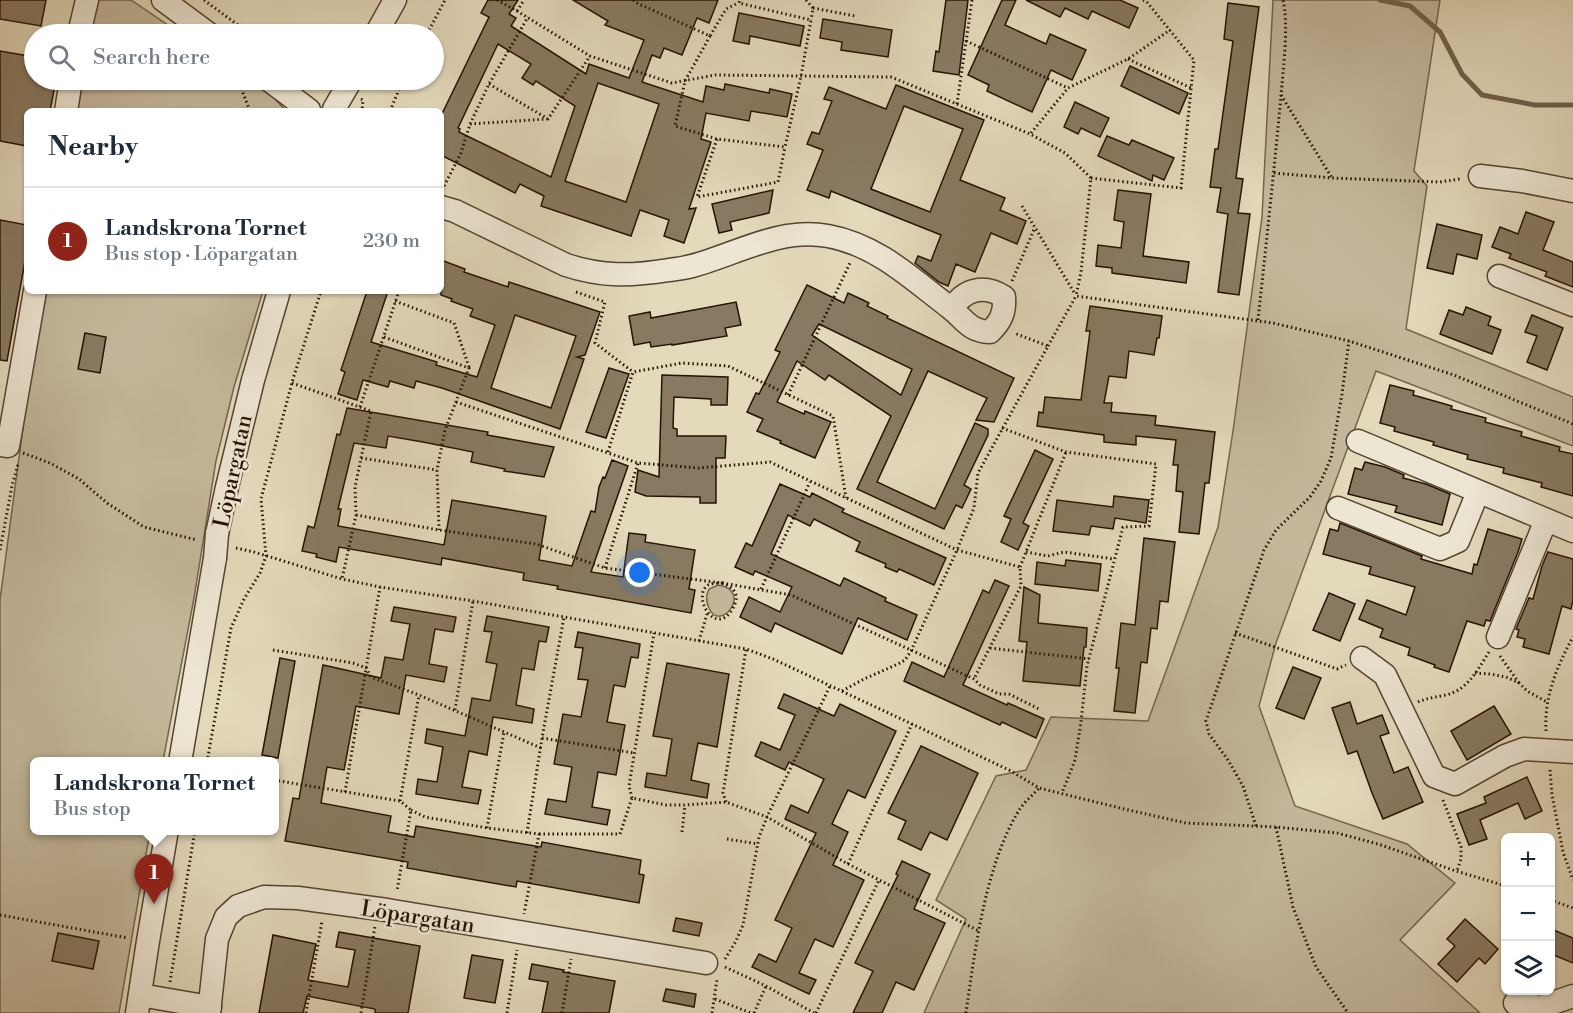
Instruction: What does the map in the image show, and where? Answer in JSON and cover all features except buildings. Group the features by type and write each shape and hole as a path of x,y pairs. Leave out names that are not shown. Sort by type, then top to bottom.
{"street":[{"path":"81,24 87,0"},
{"path":"163,0 195,24"},
{"path":"382,24 395,0"},
{"path":"66,108 69,90"},
{"path":"282,90 306,108"},
{"path":"336,108 346,90"},
{"path":"315,108 328,106 332,108"},
{"path":"1480,176 1573,191"},
{"path":"444,208 566,265 602,273 633,275 691,267 773,238 792,235 826,236 859,244 871,250 952,309 968,325 979,332 990,332 996,326 1003,307 995,291 983,289 958,299 952,309"},
{"path":"1499,276 1573,305"},
{"path":"10,448 35,294"},
{"name":"Löpargatan","path":"181,757 227,487 253,380 278,294"},
{"path":"1358,441 1573,531"},
{"path":"1338,508 1440,549 1458,542 1478,492"},
{"path":"1495,641 1546,520"},
{"path":"1362,658 1385,675 1434,777 1455,784 1505,756 1524,749 1573,752"},
{"name":"Löpargatan","path":"167,835 138,1004 166,1000 209,1010 217,939 226,917 238,906 264,897 298,898 387,910 714,965"},
{"path":"1515,1003 1541,1007 1573,996"}],"path":[{"path":"204,0 236,24"},
{"path":"432,24 445,0"},
{"path":"497,0 590,56 672,83 716,75 891,77 1030,134 1065,153 1091,178 1181,188 1194,60 1143,0"},
{"path":"517,11 524,0"},
{"path":"633,0 710,36"},
{"path":"806,0 813,8 855,16"},
{"path":"957,104 972,0"},
{"path":"1258,321 1281,94 1286,11 1283,0"},
{"path":"785,147 717,139 675,126 685,81 726,9 739,1 811,20"},
{"path":"717,139 697,197 778,182 813,8"},
{"path":"444,185 461,153 470,124 489,84 528,17"},
{"path":"1030,134 1068,88 1128,59 1170,30"},
{"path":"966,41 1068,88"},
{"path":"548,119 590,56"},
{"path":"1128,59 1191,88"},
{"path":"489,84 548,119"},
{"path":"242,90 249,108"},
{"path":"391,108 399,90"},
{"path":"1281,94 1332,178"},
{"path":"470,124 548,119"},
{"path":"1274,173 1332,178 1440,182 1480,176"},
{"path":"842,691 905,660 911,651 974,507 978,474 1076,296 1081,272 1091,178"},
{"path":"1022,206 1076,296"},
{"path":"1035,227 1003,307 1009,331 1048,346"},
{"path":"788,395 859,244"},
{"path":"576,292 605,302 595,343 633,372 682,363 728,366 833,416 846,498"},
{"path":"208,757 231,628 244,599 260,573 266,556 261,499 292,383 320,294"},
{"path":"360,407 398,294"},
{"path":"1076,296 1273,323 1349,341 1454,375 1573,424"},
{"path":"395,301 454,323 469,368 445,430 437,470 439,530"},
{"path":"384,337 469,368"},
{"path":"1256,826 1243,786 1209,734 1206,721 1264,550 1276,530 1310,497 1321,481 1331,458 1349,341"},
{"path":"607,453 633,372"},
{"path":"292,383 371,411 355,487 356,515 342,579"},
{"path":"456,402 638,463 699,468 770,462 957,550 1020,567"},
{"path":"1002,428 1066,452 1156,464 1149,526 1123,527 1089,659 1075,760 1062,793"},
{"path":"0,550 12,486 10,448 50,463 79,479 107,503 144,527 254,552 342,579 380,587 746,649 773,658 1011,771 1039,788 1186,822 1337,833 1501,884"},
{"path":"974,679 1021,586 1020,567 1066,452"},
{"path":"361,458 437,470"},
{"path":"605,568 638,463"},
{"path":"760,590 810,482"},
{"path":"356,515 536,544 605,568 722,583 791,595 974,679 980,685 999,694 1009,694 1041,710"},
{"path":"1026,552 1048,556 1064,552 1114,559"},
{"path":"699,641 707,614 704,605 705,588 710,584 722,583 730,586 736,595 734,606 727,615 720,619 707,614"},
{"path":"345,792 380,587"},
{"path":"455,710 473,601"},
{"path":"527,833 564,617"},
{"path":"279,781 400,801 425,817 487,828 539,834 620,834 632,798 629,786 654,633"},
{"path":"1235,633 1337,669 1362,658"},
{"path":"1403,712 1426,699 1459,691 1470,681 1495,641 1519,683 1527,692 1548,702"},
{"path":"990,648 1089,659"},
{"path":"726,802 723,793 746,649"},
{"path":"273,650 353,663 366,668 371,677 455,710 541,748"},
{"path":"1475,673 1506,677 1519,683"},
{"path":"714,965 736,940 743,925 759,837 830,686"},
{"path":"400,801 419,695"},
{"path":"848,864 912,724"},
{"path":"487,828 504,732"},
{"path":"542,738 634,753"},
{"path":"1434,777 1461,847 1461,859 1456,871"},
{"path":"966,1013 984,904 1002,843 1019,810 1039,788"},
{"path":"632,798 666,805 726,802 767,817 848,864 979,931"},
{"path":"682,832 685,805"},
{"path":"361,1013 376,923 396,900 411,810"},
{"path":"1276,827 1293,908 1316,967 1348,1013"},
{"path":"507,1013 539,834"},
{"path":"166,1000 194,835"},
{"path":"727,839 758,844"},
{"path":"714,965 766,986 815,1013 879,880"},
{"path":"1555,901 1573,908"},
{"path":"306,1013 325,902"},
{"path":"0,915 176,946"},
{"path":"561,1013 574,941"},
{"path":"712,1013 717,977 714,965"},
{"path":"715,999 753,1013 766,986"}],"shaded area":[{"path":"96,0 131,0 166,24 92,24"},
{"path":"1273,0 1440,0 1414,171 1427,186 1406,329 1573,397 1573,446 1376,371 1276,643 1259,706 1295,806 1407,844 1455,883 1400,940 1480,1013 924,1013 966,919 936,900 996,776 1026,770 1051,717 1148,721 1218,527 1262,217"},
{"path":"81,90 263,90 283,108 78,108"},
{"path":"44,294 262,294 234,387 216,461 194,598 164,757 30,757 30,835 149,835 119,1013 0,1013 0,600 28,390"},
{"path":"718,585 728,588 733,594 734,601 731,608 720,616 714,615 707,601 709,589"}],"waterway":[{"path":"1380,0 1410,6 1440,32 1462,74 1482,95 1535,105 1573,105"}],"place":[{"name":"Landskrona Tornet","path":"154,904"}]}
